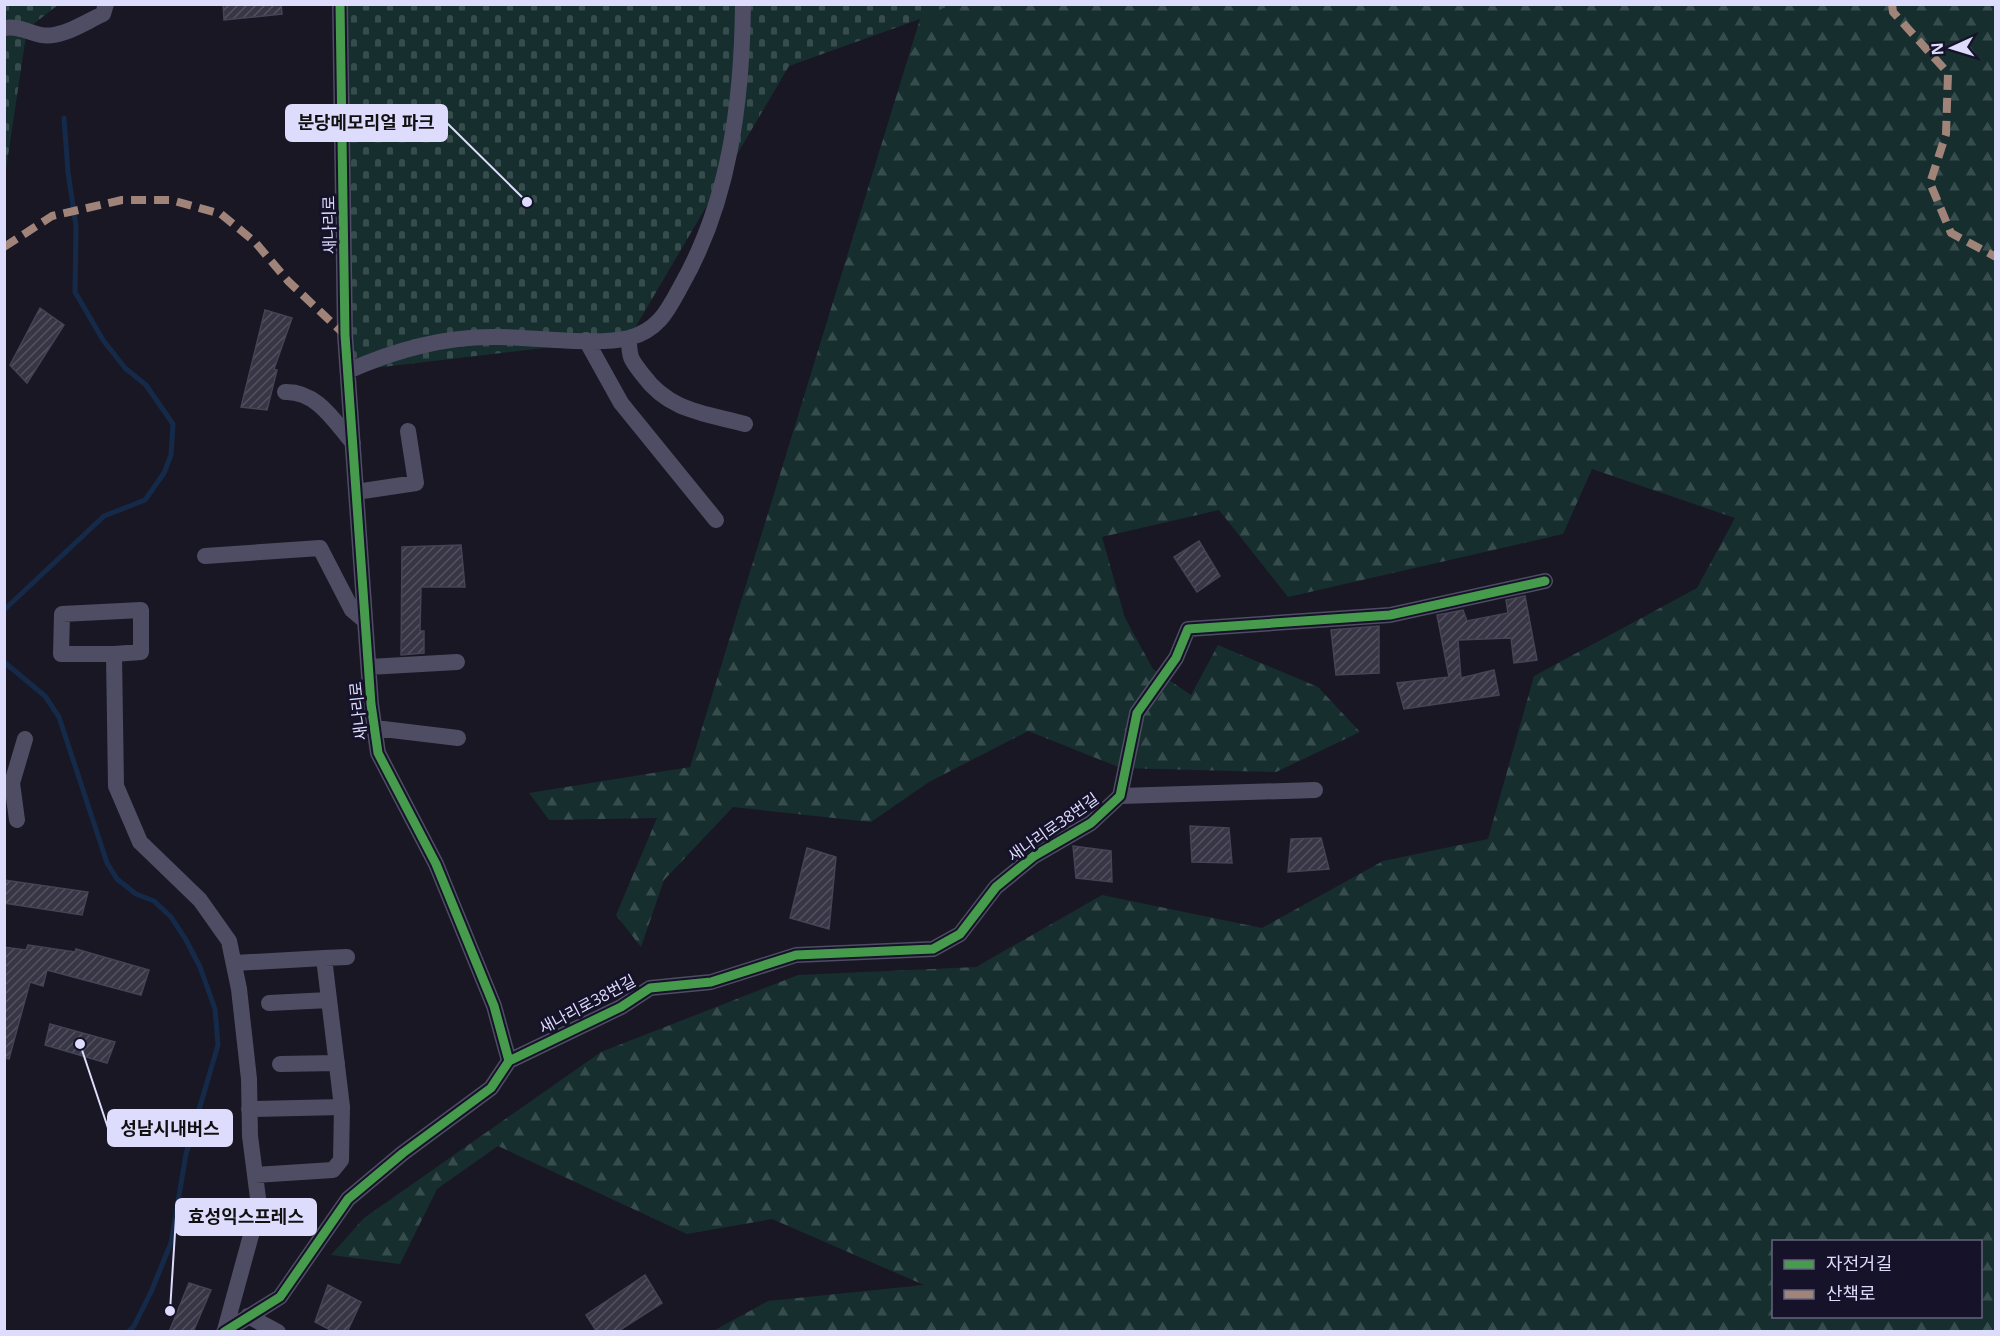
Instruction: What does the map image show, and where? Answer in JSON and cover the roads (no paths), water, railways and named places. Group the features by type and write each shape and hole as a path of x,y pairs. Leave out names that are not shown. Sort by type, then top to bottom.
{"street":[{"path":"4,28 27,29 40,35 52,35 73,29 103,14 106,4"},
{"name":"새나리로","path":"340,4 348,371 365,621 378,753 436,864 494,1006 509,1061"},
{"path":"348,371 383,355 420,344 495,336 586,340 629,338 661,322 706,238 732,147 742,57 743,4"},
{"path":"629,338 629,356 653,389 667,400 674,405 744,424"},
{"path":"586,340 621,403 716,520"},
{"path":"285,392 300,391 324,409 353,443"},
{"path":"356,492 416,483 408,431"},
{"path":"205,556 320,548 352,610 365,621"},
{"name":"새나리로38번길","path":"509,1061 621,1007 650,988 711,982 796,955 933,949 960,934 996,887 1034,856 1091,823 1120,796 1137,713 1176,658 1188,629 1390,615 1545,581"},
{"path":"141,610 141,652 114,654 61,654 62,614 141,610"},
{"path":"114,654 116,786 140,842 200,900 229,940 234,963 249,1079 249,1109 259,1206 225,1331"},
{"path":"369,667 456,662"},
{"path":"375,728 458,738"},
{"path":"17,820 8,783 26,739"},
{"name":"새나리로38번길","path":"1120,796 1315,790"},
{"path":"234,963 347,957"},
{"path":"255,1175 333,1170 341,1160 342,1107 324,958"},
{"path":"269,1003 329,1000"},
{"path":"225,1331 280,1297 348,1199 403,1153 491,1088 509,1061"},
{"path":"280,1064 337,1063"},
{"path":"249,1109 342,1107"},
{"path":"248,1316 278,1332"}],"waterway":[{"path":"4,610 104,516 145,500 164,473 171,455 173,424 146,385 125,368 103,340 75,292 76,226 68,172 64,118"},
{"path":"4,662 45,696 59,717 107,863 117,879 136,894 154,901 171,917 200,967 215,1009 218,1045 186,1154 171,1243 151,1292 134,1326 128,1332"}],"place":[{"name":"분당메모리얼 파크","path":"527,202"},
{"name":"성남시내버스","path":"80,1044"},
{"name":"효성익스프레스","path":"170,1311"}]}
